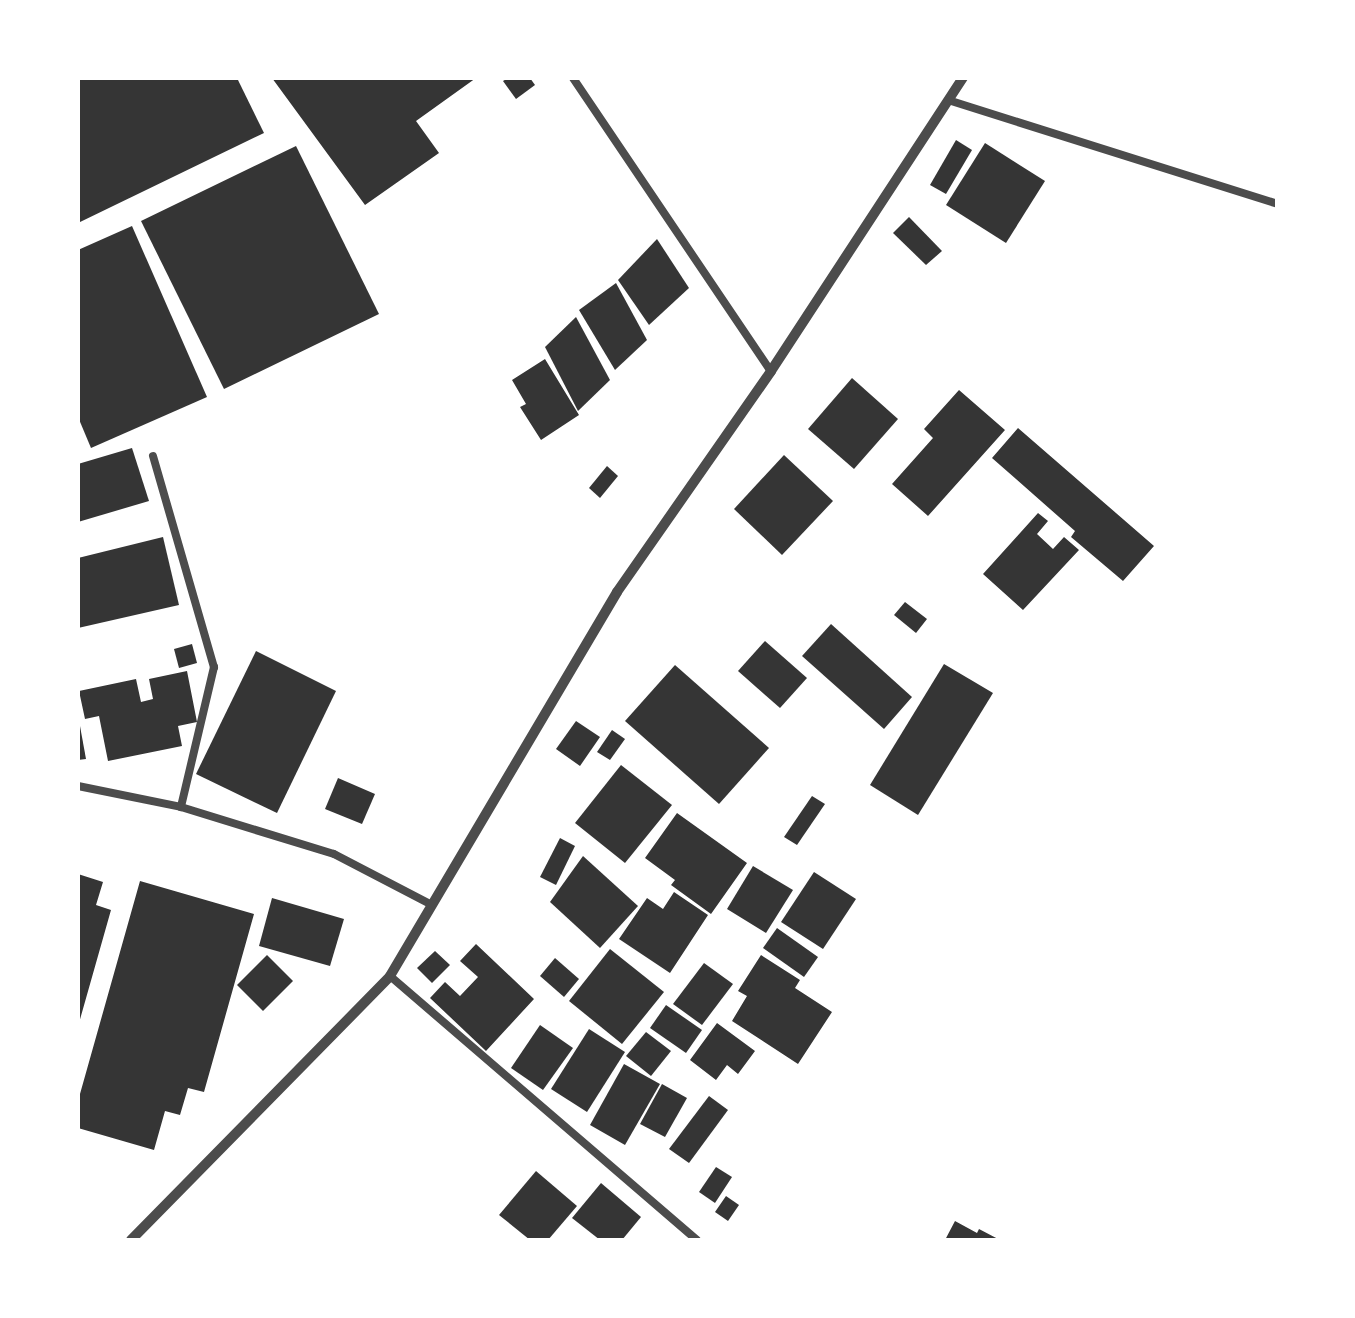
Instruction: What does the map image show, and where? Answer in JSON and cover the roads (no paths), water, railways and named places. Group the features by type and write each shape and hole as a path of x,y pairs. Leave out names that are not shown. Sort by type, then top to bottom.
{"street":[{"path":"130,1240 390,976 616,592 771,371 962,78"}],"lane":[{"path":"573,78 771,371"},
{"path":"948,100 1278,204"},
{"path":"153,456 214,667 180,808"},
{"path":"78,786 180,808 334,854 432,905"},
{"path":"390,976 697,1240"}]}
